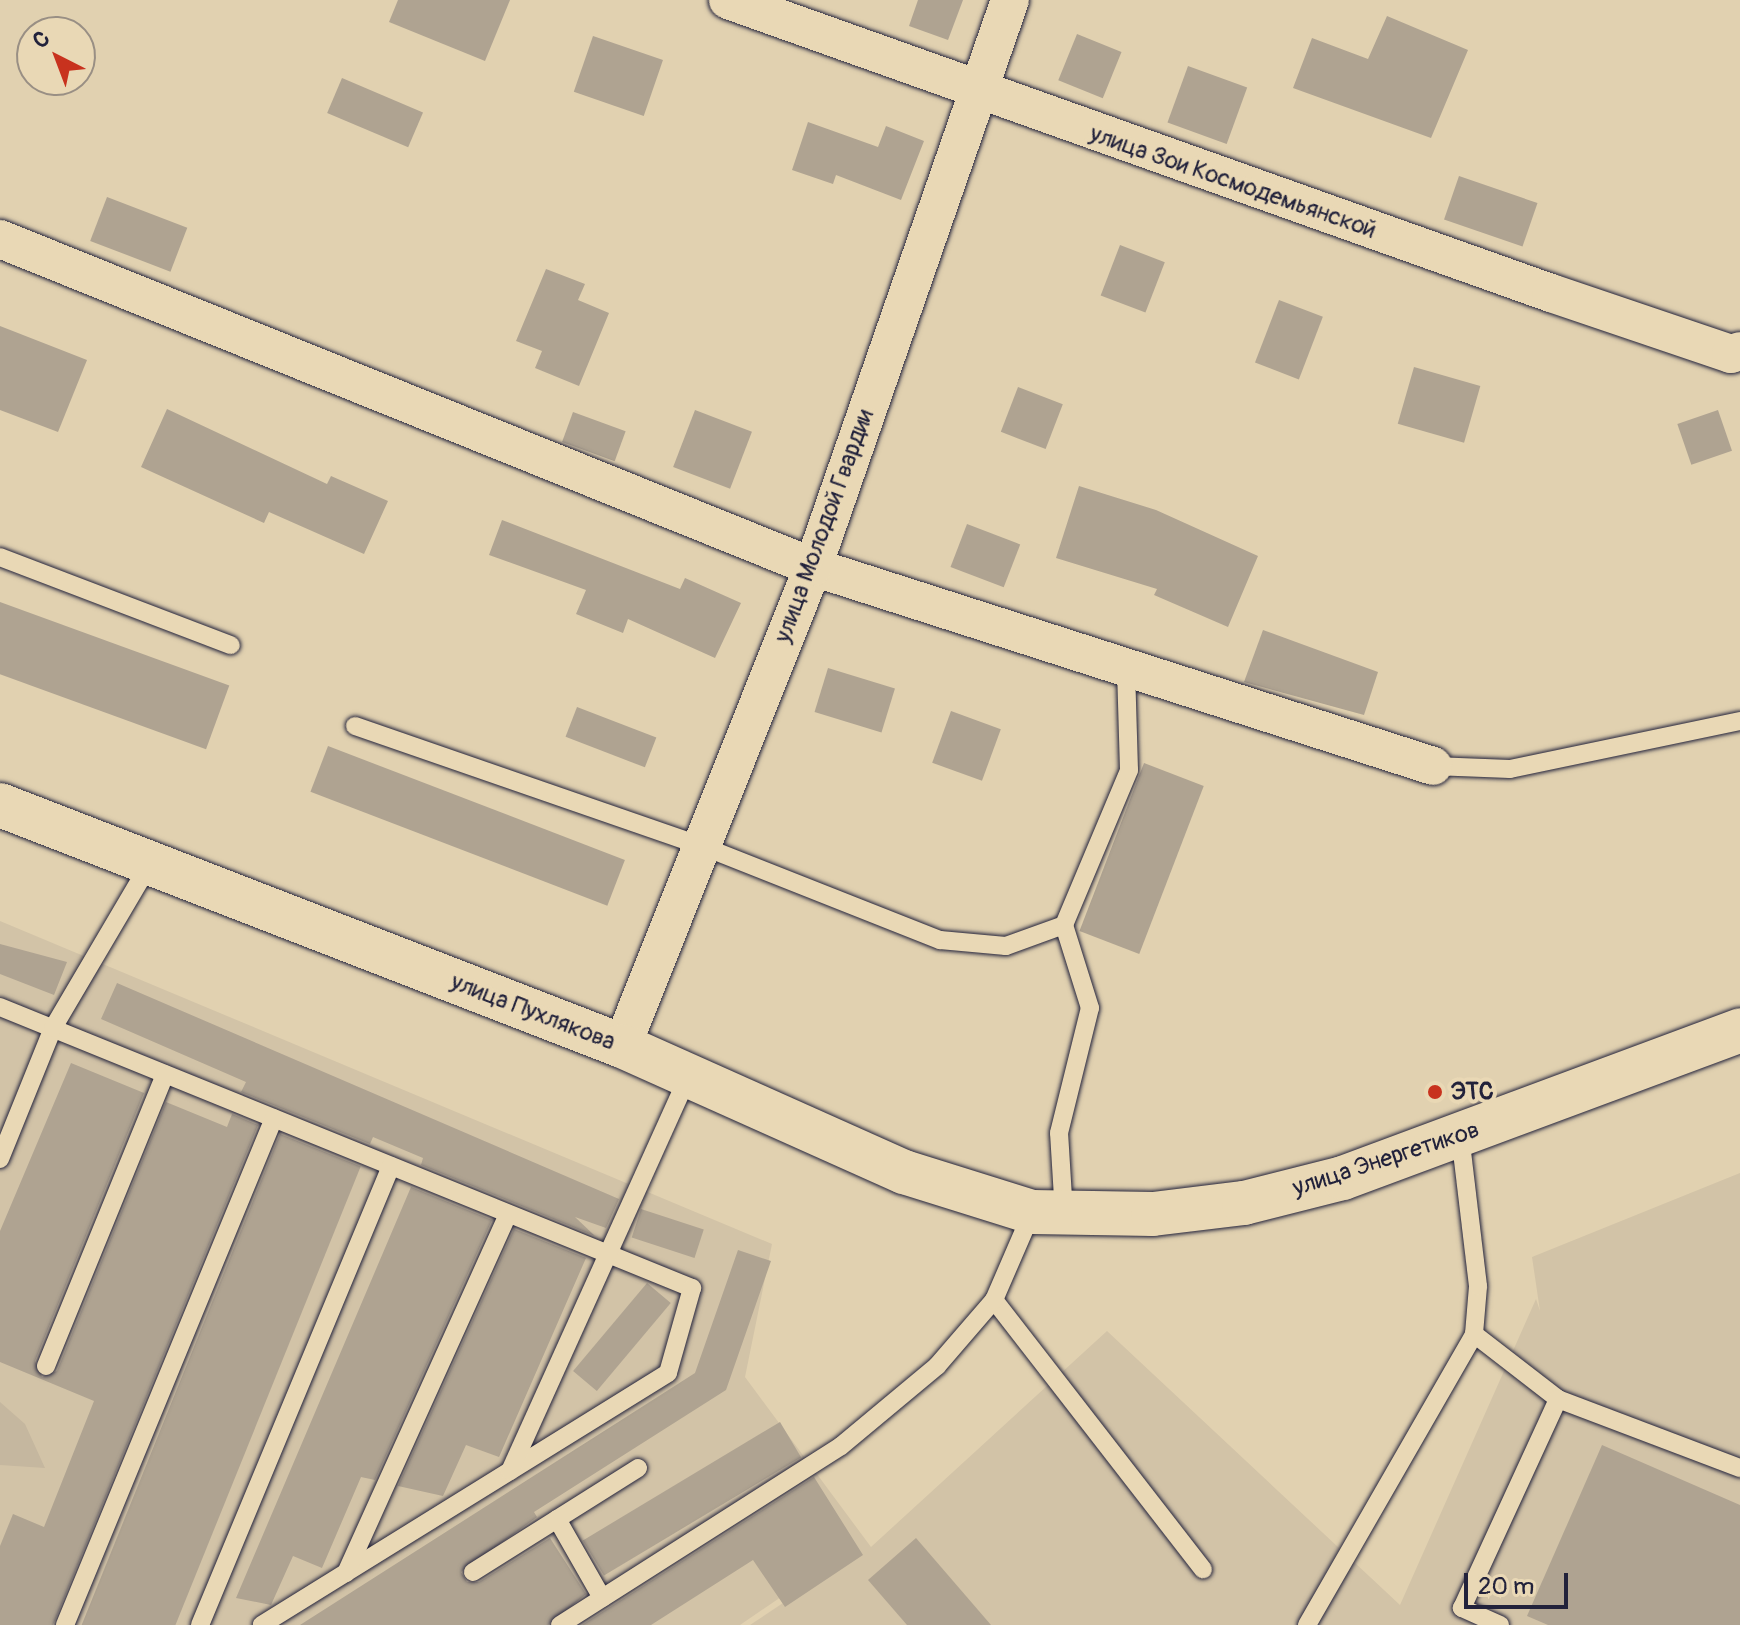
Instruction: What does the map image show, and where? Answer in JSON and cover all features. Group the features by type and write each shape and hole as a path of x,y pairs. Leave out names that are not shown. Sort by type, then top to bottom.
{"street":[{"name":"улица Зои Космодемьянской","path":"728,0 974,91 1551,293 1731,354 1740,351"},
{"name":"улица Молодой Гвардии","path":"622,1046 813,567 974,91 1010,0"},
{"path":"0,239 813,567 1433,766"},
{"name":"улица Пухлякова","path":"0,805 622,1046 904,1172 1048,1213"},
{"name":"улица Энергетиков","path":"1048,1213 1244,1203 1343,1178 1740,1030"}],"lane":[{"path":"0,557 231,645"},
{"path":"560,1625 841,1446 937,1366 994,1300 1048,1213 1059,1133 1090,1008 1064,925 1129,770 1126,667"},
{"path":"1433,766 1510,769 1740,721"},
{"path":"355,726 702,846 940,940 1006,946 1064,925"},
{"path":"0,1159 53,1028 149,865"},
{"path":"0,1007 692,1288 668,1373 262,1625"},
{"path":"46,1366 165,1074"},
{"path":"510,1471 689,1074"},
{"path":"65,1625 274,1118"},
{"path":"1307,1625 1474,1334 1478,1286 1460,1135"},
{"path":"200,1625 391,1166"},
{"path":"346,1573 508,1214"},
{"path":"994,1300 1203,1569"},
{"path":"1474,1334 1558,1399 1740,1468"},
{"path":"1500,1625 1462,1608 1558,1399"},
{"path":"473,1572 638,1468"},
{"path":"557,1519 602,1598"}],"shaded area":[{"path":"0,921 772,1244 745,1377 871,1547 1107,1331 1400,1605 1536,1299 1540,1311 1532,1257 1740,1173 1740,1625 750,1625 819,1579 816,1573 740,1625 0,1625"},
{"path":"0,1402 25,1424 45,1468 0,1465"}],"building":[{"path":"398,0 510,0 485,61 389,22"},
{"path":"918,0 963,0 948,40 909,26"},
{"path":"1387,16 1468,50 1431,138 1293,88 1312,38 1368,59"},
{"path":"1077,34 1122,52 1103,98 1058,80"},
{"path":"593,36 663,60 644,116 574,92"},
{"path":"1188,66 1247,88 1227,144 1167,122"},
{"path":"342,78 423,112 408,147 327,113"},
{"path":"808,122 878,147 886,126 924,141 901,200 836,175 833,184 792,170"},
{"path":"1459,176 1537,203 1523,247 1444,219"},
{"path":"107,197 187,228 170,272 90,241"},
{"path":"1120,245 1165,262 1145,313 1101,295"},
{"path":"546,269 585,284 578,300 609,313 579,386 535,368 542,351 516,341"},
{"path":"1279,300 1323,317 1299,379 1255,363"},
{"path":"0,326 87,360 58,432 0,410"},
{"path":"1414,367 1480,386 1464,443 1398,424"},
{"path":"1018,387 1063,404 1046,449 1001,432"},
{"path":"167,409 327,484 331,476 388,501 364,554 269,512 264,523 141,467"},
{"path":"695,410 752,432 730,489 673,467"},
{"path":"1718,410 1732,451 1691,465 1677,424"},
{"path":"573,412 626,431 615,461 562,442"},
{"path":"1079,486 1156,510 1258,556 1228,627 1154,595 1157,589 1056,558"},
{"path":"502,520 680,589 685,578 741,603 715,658 628,619 623,633 576,614 586,590 489,555"},
{"path":"967,524 1020,544 1004,587 951,567"},
{"path":"0,602 229,685 206,749 0,674"},
{"path":"1263,630 1378,672 1364,715 1244,682"},
{"path":"828,668 895,688 881,732 815,712"},
{"path":"577,707 656,737 645,767 566,737"},
{"path":"951,711 1001,729 982,781 932,763"},
{"path":"328,746 625,860 607,906 310,792"},
{"path":"1144,763 1204,786 1139,954 1079,931"},
{"path":"0,944 67,962 54,995 0,974"},
{"path":"117,983 619,1199 606,1228 575,1217 595,1236 421,1165 423,1158 373,1137 370,1144 241,1092 246,1082 101,1019"},
{"path":"71,1063 144,1093 35,1361 42,1377 57,1371 166,1102 227,1127 232,1114 258,1125 53,1625 0,1625 0,1546 13,1514 44,1527 94,1401 0,1362 0,1231"},
{"path":"280,1134 361,1167 175,1625 82,1625"},
{"path":"411,1187 492,1220 375,1480 361,1477 322,1568 293,1556 271,1605 236,1598"},
{"path":"641,1209 704,1229 694,1258 632,1238"},
{"path":"514,1229 586,1258 499,1457 466,1445 443,1496 398,1486"},
{"path":"738,1250 771,1261 726,1390 534,1512 537,1517 461,1572 467,1582 479,1582 550,1538 586,1594 548,1625 300,1625 695,1373"},
{"path":"647,1283 671,1303 597,1391 573,1371"},
{"path":"780,1422 801,1457 604,1576 583,1540"},
{"path":"1602,1445 1740,1505 1740,1625 1548,1625 1527,1616"},
{"path":"814,1477 863,1555 785,1607 753,1560 651,1625 582,1625"},
{"path":"916,1538 991,1625 907,1625 868,1580"}],"place":[{"name":"ЭТС","path":"1435,1092"}]}
